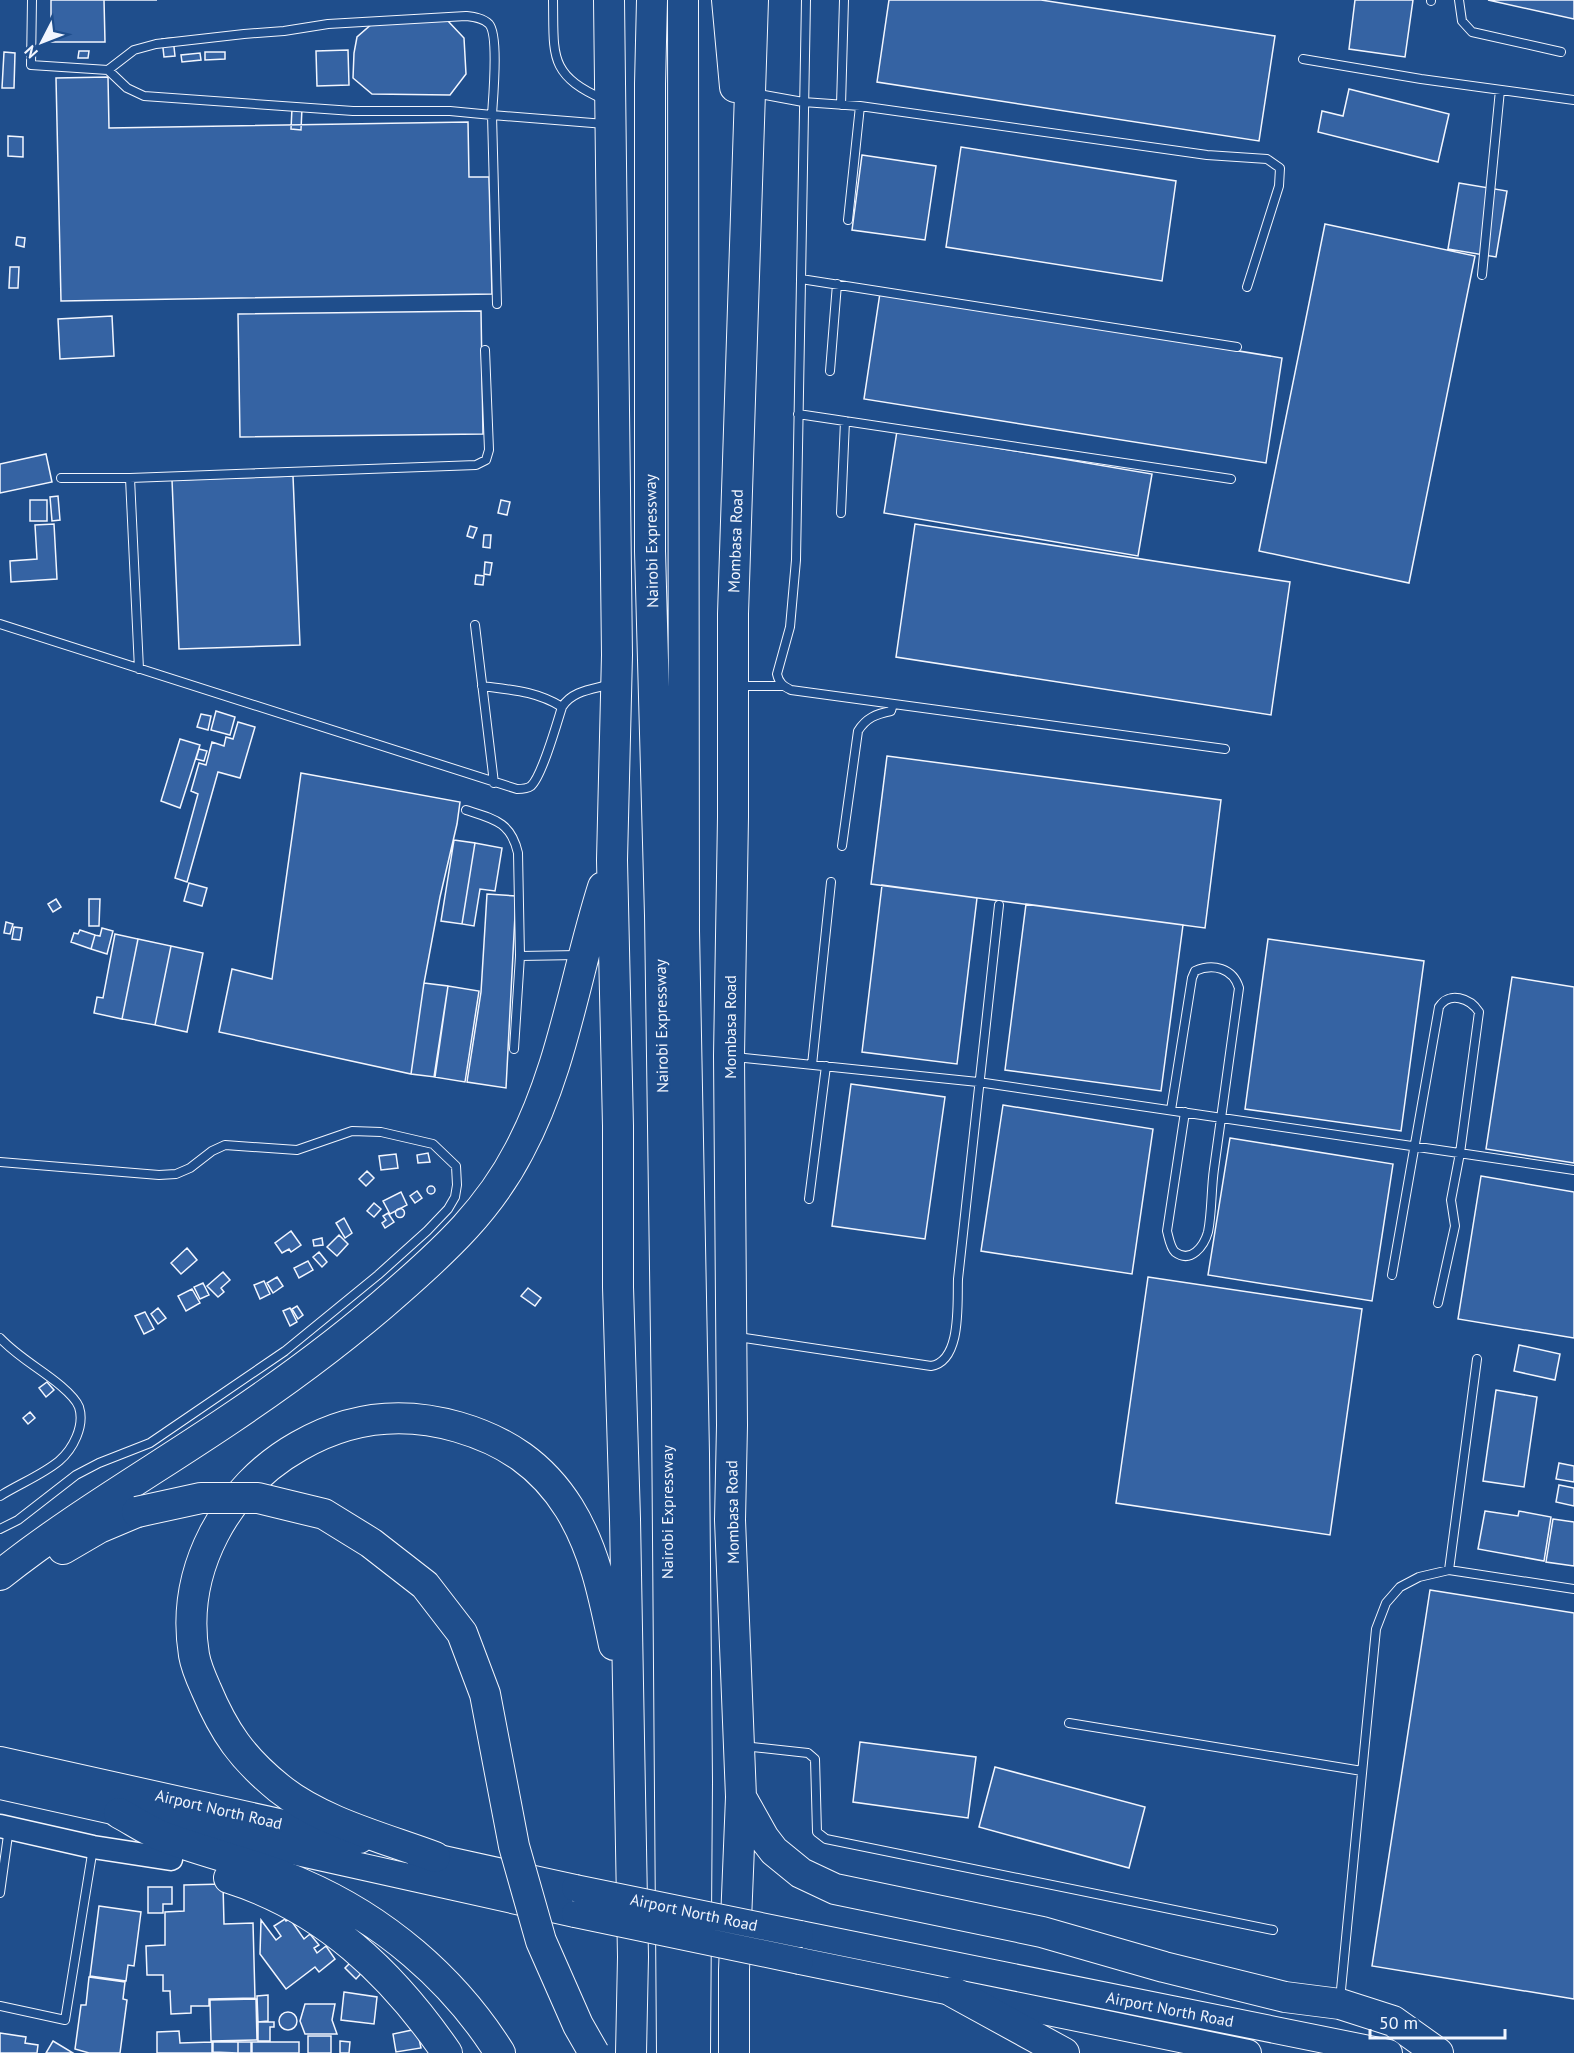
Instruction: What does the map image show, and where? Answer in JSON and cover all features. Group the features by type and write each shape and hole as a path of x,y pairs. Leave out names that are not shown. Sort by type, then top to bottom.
{"highway":[{"path":"609,0 617,682 612,860 618,1158 618,1287 626,1519 633,1958 632,2053"},
{"name":"Nairobi Expressway","path":"652,0 650,539 660,915 672,2053"},
{"name":"Nairobi Expressway","path":"683,0 684,908 694,1454 697,1782 695,2053"},
{"path":"727,0 746,212"},
{"name":"Mombasa Road","path":"734,2053 741,1797 730,1520 729,1056 733,817 733,614 753,0"},
{"path":"0,1575 75,1519 296,1373 364,1320 461,1233 495,1193 529,1131 563,1041 584,955 612,860"},
{"path":"435,1857 334,1819 307,1807 280,1789 232,1742 219,1720 200,1674 194,1657 192,1635 193,1604 202,1559 215,1528 226,1511 239,1494 279,1457 318,1434 337,1427 358,1421 404,1417 446,1424 496,1440 533,1464 568,1507 590,1547 600,1580 628,1718"},
{"path":"0,1589 99,1528 137,1512 201,1498 258,1498 324,1515 371,1543 425,1586 462,1633 485,1694 514,1846 541,1941 578,2025 594,2053"},
{"path":"741,1797 774,1851 801,1873 835,1889 1042,1932 1164,1967 1285,1997 1340,2004 1394,2022 1438,2053"},
{"path":"119,1813 162,1836 301,1883 362,1915 386,1931 440,1977 465,2002 500,2053"},
{"path":"171,1859 248,1884 327,1927 373,1964 396,1987 432,2041 447,2053"},
{"path":"953,1992 1064,2053"},
{"path":"734,2005 744,2053"}],"main road":[{"name":"Airport North Road","path":"0,1760 575,1888 1389,2053"},
{"name":"Airport North Road","path":"0,1786 575,1914 1248,2053"},
{"path":"4,1827 93,1847 171,1859"}],"lane":[{"path":"32,0 32,65 108,70 127,88 144,96 353,111 450,111 492,115 611,113"},
{"path":"553,0 555,57 560,69 581,90 611,113"},
{"path":"783,686 777,674 790,627 796,560 806,0"},
{"path":"841,105 844,0"},
{"path":"1459,0 1462,21 1472,32 1561,52"},
{"path":"108,70 134,50 156,44 284,31 328,24 466,16 483,20 489,24 494,33 492,115 497,304"},
{"path":"1303,59 1574,100"},
{"path":"1482,275 1500,90"},
{"path":"751,92 803,102 860,106 1207,155 1267,159 1280,168 1279,186 1246,288"},
{"path":"848,220 860,106"},
{"path":"801,279 1237,346"},
{"path":"830,371 837,285"},
{"path":"61,478 130,478 476,465 486,460 489,450 485,350"},
{"path":"798,414 1231,479"},
{"path":"841,513 845,421"},
{"path":"130,478 139,669"},
{"path":"0,624 517,789 533,784 562,707 568,699 576,694 617,682"},
{"path":"475,625 494,783"},
{"path":"482,686 535,693 562,707"},
{"path":"733,686 783,686 791,690 1225,749"},
{"path":"842,846 858,731 868,718 891,711 893,704"},
{"path":"466,810 496,820 516,842 520,956 514,1049"},
{"path":"812,1065 831,882"},
{"path":"731,1336 931,1366 938,1365 947,1357 955,1335 958,1279 978,1082 999,905"},
{"path":"520,956 584,955"},
{"path":"1171,1110 1192,978 1195,971 1206,967 1228,971 1234,975 1239,988 1208,1232 1196,1253 1185,1255 1176,1252 1170,1245 1167,1231 1185,1112"},
{"path":"1392,1275 1439,1007 1443,1000 1452,997 1469,1001 1479,1012 1460,1153 1451,1200 1455,1226 1438,1303"},
{"path":"729,1056 978,1082 1574,1170"},
{"path":"809,1199 826,1066"},
{"path":"0,1162 159,1175 176,1174 190,1168 225,1144 297,1150 352,1131 381,1132 434,1144 456,1166 457,1185 455,1197 448,1209 428,1231 285,1351 150,1443 99,1463 76,1475 18,1520 0,1529"},
{"path":"0,1338 12,1351 61,1386 75,1399 79,1408 80,1423 77,1436 60,1460 0,1496"},
{"path":"1449,1570 1477,1359"},
{"path":"1340,2004 1376,1629 1386,1603 1400,1587 1419,1577 1449,1570 1574,1589"},
{"path":"1069,1723 1362,1771"},
{"path":"739,1746 808,1753 815,1759 817,1832 826,1839 1273,1930"},
{"path":"0,1893 4,1827"},
{"path":"0,2006 65,2020 93,1847"}],"building":[{"path":"51,0 104,0 105,42 51,42"},
{"path":"889,0 1041,0 1275,36 1259,141 877,82"},
{"path":"1355,0 1413,0 1405,57 1349,49"},
{"path":"1488,0 1574,0 1574,19"},
{"path":"447,20 464,38 466,74 450,95 372,94 353,78 357,37 373,23"},
{"path":"173,38 175,56 164,57 162,39"},
{"path":"348,50 349,85 317,86 316,51"},
{"path":"79,51 89,51 88,58 78,58"},
{"path":"4,52 15,53 14,88 2,88"},
{"path":"205,52 225,52 225,59 205,60"},
{"path":"200,53 201,60 182,62 181,55"},
{"path":"108,77 109,128 468,122 469,177 489,177 492,294 61,301 56,78"},
{"path":"1349,89 1449,114 1438,162 1318,132 1322,111 1343,116"},
{"path":"292,108 302,108 301,130 291,129"},
{"path":"8,136 23,137 23,157 8,156"},
{"path":"961,147 1176,181 1162,281 946,247"},
{"path":"862,155 936,166 925,240 852,230"},
{"path":"1459,183 1507,191 1496,257 1448,249"},
{"path":"1325,224 1475,256 1409,583 1259,551"},
{"path":"17,237 25,238 24,247 16,245"},
{"path":"10,267 19,267 18,288 9,288"},
{"path":"880,293 1282,358 1266,463 864,399"},
{"path":"481,311 483,434 240,437 238,314"},
{"path":"112,316 114,356 60,359 58,319"},
{"path":"897,431 1152,474 1138,556 884,513"},
{"path":"46,454 52,482 0,493 0,464"},
{"path":"293,476 300,645 179,649 172,480"},
{"path":"58,496 60,520 52,521 50,497"},
{"path":"30,500 47,500 47,521 30,521"},
{"path":"501,500 510,502 507,515 498,513"},
{"path":"54,524 57,579 11,582 10,561 37,559 35,525"},
{"path":"915,524 1290,582 1271,715 896,657"},
{"path":"470,526 477,528 473,538 467,536"},
{"path":"484,535 491,535 490,548 483,547"},
{"path":"485,562 492,563 490,575 484,574"},
{"path":"476,575 484,576 483,585 475,584"},
{"path":"216,711 235,717 230,735 211,730"},
{"path":"201,714 211,716 208,730 197,727"},
{"path":"238,722 255,727 240,778 218,772 187,882 175,878 198,794 191,791 199,763 206,765 212,742 224,746 226,737 233,739"},
{"path":"180,739 200,745 180,808 161,801"},
{"path":"199,749 207,751 204,761 196,759"},
{"path":"887,756 1221,800 1205,928 871,884"},
{"path":"301,773 460,802 424,983 411,1074 219,1032 232,969 272,979"},
{"path":"454,840 475,843 462,924 441,921"},
{"path":"475,843 502,848 495,891 480,889 474,926 462,924"},
{"path":"189,883 207,888 202,906 184,901"},
{"path":"882,885 977,898 957,1064 862,1052"},
{"path":"487,894 516,896 506,1088 467,1082 481,992"},
{"path":"56,899 61,907 53,912 48,904"},
{"path":"89,899 100,899 99,926 89,926"},
{"path":"1026,904 1183,925 1161,1091 1005,1070"},
{"path":"6,922 13,924 10,934 4,933"},
{"path":"14,927 22,928 20,940 12,939"},
{"path":"102,928 113,931 107,954 91,949 95,935 100,936"},
{"path":"80,930 95,935 91,949 71,942 74,933 78,934"},
{"path":"115,934 138,939 122,1019 94,1013 97,997 103,998"},
{"path":"138,939 171,946 155,1025 122,1019"},
{"path":"1268,939 1424,961 1401,1131 1245,1109"},
{"path":"171,946 203,953 187,1032 155,1025"},
{"path":"1512,977 1574,987 1574,1163 1486,1149"},
{"path":"424,983 448,986 435,1077 411,1074"},
{"path":"448,986 479,991 465,1082 434,1077"},
{"path":"851,1084 945,1097 925,1239 832,1226"},
{"path":"1003,1105 1153,1129 1132,1274 981,1251"},
{"path":"1230,1138 1393,1164 1372,1301 1208,1275"},
{"path":"428,1153 430,1162 418,1163 417,1155"},
{"path":"396,1154 398,1168 381,1170 379,1156"},
{"path":"367,1171 374,1178 366,1186 359,1179"},
{"path":"1481,1176 1574,1192 1574,1338 1458,1319"},
{"path":"431,1186 435,1190 431,1194 427,1190"},
{"path":"417,1191 422,1198 415,1203 410,1196"},
{"path":"401,1192 407,1205 390,1214 383,1201"},
{"path":"374,1203 381,1209 374,1217 367,1211"},
{"path":"400,1209 404,1213 400,1217 396,1213"},
{"path":"388,1213 394,1222 385,1228 382,1223 386,1220 383,1216"},
{"path":"344,1218 352,1233 345,1238 336,1223"},
{"path":"291,1231 301,1245 291,1252 289,1249 282,1253 275,1243"},
{"path":"339,1235 348,1244 337,1256 327,1247"},
{"path":"322,1238 323,1245 314,1246 313,1240"},
{"path":"187,1248 197,1260 181,1274 171,1263"},
{"path":"319,1252 327,1262 322,1267 313,1257"},
{"path":"308,1261 313,1270 299,1278 294,1268"},
{"path":"223,1272 230,1280 221,1288 224,1292 218,1297 207,1286"},
{"path":"277,1277 283,1286 273,1293 267,1283"},
{"path":"1148,1277 1362,1309 1330,1535 1116,1503"},
{"path":"264,1281 270,1294 260,1299 254,1285"},
{"path":"203,1283 209,1295 200,1299 194,1287"},
{"path":"528,1288 541,1298 535,1306 521,1296"},
{"path":"192,1289 200,1303 186,1311 178,1296"},
{"path":"297,1306 303,1315 298,1319 292,1309"},
{"path":"158,1308 166,1318 158,1324 151,1314"},
{"path":"290,1308 297,1322 290,1326 283,1311"},
{"path":"145,1312 154,1329 144,1334 135,1316"},
{"path":"1519,1345 1560,1354 1555,1380 1514,1371"},
{"path":"47,1382 54,1390 46,1397 39,1388"},
{"path":"1496,1390 1537,1397 1524,1487 1483,1481"},
{"path":"30,1412 35,1418 28,1424 23,1418"},
{"path":"1559,1463 1574,1466 1574,1482 1556,1479"},
{"path":"1559,1485 1574,1488 1574,1506 1556,1502"},
{"path":"1485,1511 1518,1516 1519,1511 1551,1517 1544,1561 1478,1549"},
{"path":"1553,1519 1574,1522 1574,1566 1546,1562"},
{"path":"1430,1590 1574,1613 1574,1999 1372,1966"},
{"path":"860,1742 976,1757 968,1818 853,1802"},
{"path":"995,1767 1145,1807 1129,1868 979,1827"},
{"path":"223,1884 224,1924 253,1923 255,1998 209,1999 209,2006 191,2006 191,2013 171,2014 170,1991 163,1991 163,1975 147,1975 146,1946 165,1945 165,1912 184,1911 184,1885"},
{"path":"148,1887 172,1887 172,1904 163,1904 163,1913 148,1913"},
{"path":"99,1906 141,1912 134,1966 128,1965 126,1981 90,1976"},
{"path":"285,1919 286,1921 290,1919 304,1939 310,1934 319,1945 314,1948 317,1953 326,1946 335,1959 319,1972 315,1967 286,1989 260,1954 261,1920 276,1940 281,1936 274,1926"},
{"path":"355,1958 366,1968 356,1979 345,1968"},
{"path":"89,1977 125,1982 123,1999 127,2000 120,2053 89,2053 75,2049 81,2005 86,2005"},
{"path":"344,1992 377,1997 374,2024 341,2020"},
{"path":"268,1995 268,2021 258,2022 257,1996"},
{"path":"256,1999 257,2040 211,2041 210,2000"},
{"path":"305,2004 335,2004 332,2020 337,2034 305,2034 300,2021"},
{"path":"284,2012 292,2012 297,2017 295,2028 284,2030 279,2025 279,2017"},
{"path":"258,2022 274,2022 274,2027 270,2027 270,2041 258,2041"},
{"path":"417,2029 421,2048 396,2052 393,2034"},
{"path":"179,2031 180,2043 212,2042 212,2053 157,2053 157,2032"},
{"path":"0,2033 26,2037 25,2043 38,2045 37,2053 0,2053"},
{"path":"308,2036 331,2036 331,2053 308,2053"},
{"path":"53,2041 73,2053 46,2053"},
{"path":"340,2041 350,2042 349,2053 340,2053"},
{"path":"213,2042 238,2042 238,2053 213,2052"},
{"path":"238,2042 251,2042 251,2053 238,2053"},
{"path":"252,2042 299,2042 299,2053 252,2053"}]}
